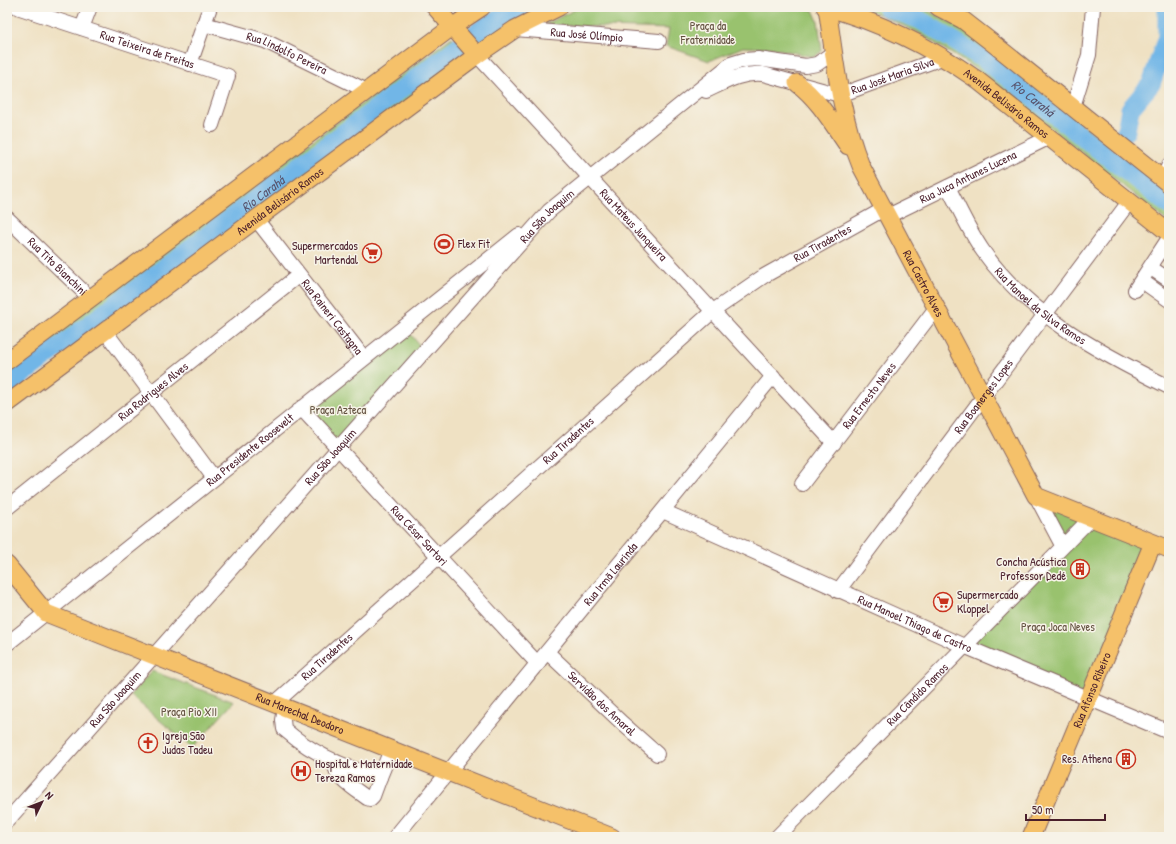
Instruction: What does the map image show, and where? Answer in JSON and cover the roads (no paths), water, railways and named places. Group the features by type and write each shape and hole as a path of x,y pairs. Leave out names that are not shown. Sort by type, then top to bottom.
{"main road":[{"name":"Rua Mateus Junqueira","path":"434,7 475,53"},
{"path":"8,359 367,91 455,30 482,7"},
{"name":"Avenida Belisário Ramos","path":"7,404 256,219 475,53 515,29 559,7"},
{"name":"Avenida Belisário Ramos","path":"826,7 880,25 945,57 976,79 1048,138 1169,233"},
{"name":"Rua Castro Alves","path":"826,7 840,95 851,142 886,213 1036,496"},
{"path":"938,7 962,14 1073,107 1167,176"},
{"path":"797,83 810,93 820,104 862,166"},
{"path":"1036,496 1169,549"},
{"name":"Rua Afonso Ribeiro","path":"1031,837 1153,543"},
{"name":"Rua Marechal Deodoro","path":"7,565 46,613 612,837"}],"street":[{"name":"Rua Teixeira de Freitas","path":"17,7 228,76 212,125"},
{"path":"82,28 90,7"},
{"path":"190,64 210,7"},
{"path":"1073,107 1089,55 1094,7"},
{"name":"Rua Lindolfo Pereira","path":"204,24 265,41 367,91"},
{"name":"Rua José Olímpio","path":"515,29 659,41"},
{"name":"Rua São Joaquim","path":"7,821 549,211 731,64 744,60 758,59 806,66 817,64 834,52"},
{"name":"Rua Mateus Junqueira","path":"475,53 834,443"},
{"name":"Rua José Maria Silva","path":"840,95 945,57"},
{"name":"Rua São Joaquim","path":"691,97 742,74 762,74 840,95"},
{"name":"Rua Juca Antunes Lucena","path":"886,213 948,187 1048,138"},
{"name":"Rua Manoel da Silva Ramos","path":"948,187 986,255 1009,284 1044,315 1105,353 1169,387"},
{"name":"Rua Boanerges Lopes","path":"838,591 1129,202"},
{"name":"Rua Presidente Roosevelt","path":"7,644 549,211"},
{"name":"Rua Tiradentes","path":"280,706 439,557 713,311 764,276 886,213"},
{"name":"Rua Tito Bianchini","path":"7,218 90,298"},
{"name":"Rua Raineri Castagna","path":"256,219 364,358"},
{"path":"1169,238 1138,286 1169,300"},
{"path":"1151,268 1169,280"},
{"name":"Rua Rodrigues Alves","path":"7,508 299,275"},
{"name":"Rua Ernesto Neves","path":"802,484 936,308"},
{"path":"105,331 214,478"},
{"name":"Rua Irmã Laurinda","path":"395,837 773,376"},
{"name":"Rua César Sartori","path":"301,408 538,664"},
{"name":"Rua Castro Alves","path":"1036,496 1062,545"},
{"name":"Rua Manoel Thiago de Castro","path":"662,511 838,591 964,646 1169,732"},
{"name":"Rua Cândido Ramos","path":"777,837 1062,545 1091,518"},
{"name":"Servidão dos Amaral","path":"547,652 657,754"},
{"path":"280,706 284,729 293,737 334,762 380,777"},
{"path":"334,762 335,770 370,799 373,796 391,750"}],"waterway":[{"name":"Rio Carahá","path":"7,386 484,27 522,7"},
{"name":"Rio Carahá","path":"886,7 920,20 985,60 1169,205"},
{"path":"1126,131 1130,109 1151,84 1167,37 1167,7"}],"place":[{"name":"Flex Fit","path":"444,244"},
{"name":"Supermercados Martendal","path":"372,253"},
{"name":"Concha Acústica Professor Dedé","path":"1080,569"},
{"name":"Supermercado Kloppel","path":"943,602"},
{"name":"Igreja São Judas Tadeu","path":"148,743"},
{"name":"Res. Athena","path":"1126,759"},
{"name":"Hospital e Maternidade Tereza Ramos","path":"301,771"}],"park label":[{"name":"Praça da Fraternidade","path":"708,33"},
{"name":"Praça Azteca","path":"338,410"},
{"name":"Praça Joca Neves","path":"1058,627"},
{"name":"Praça Pio XII","path":"189,712"}]}
